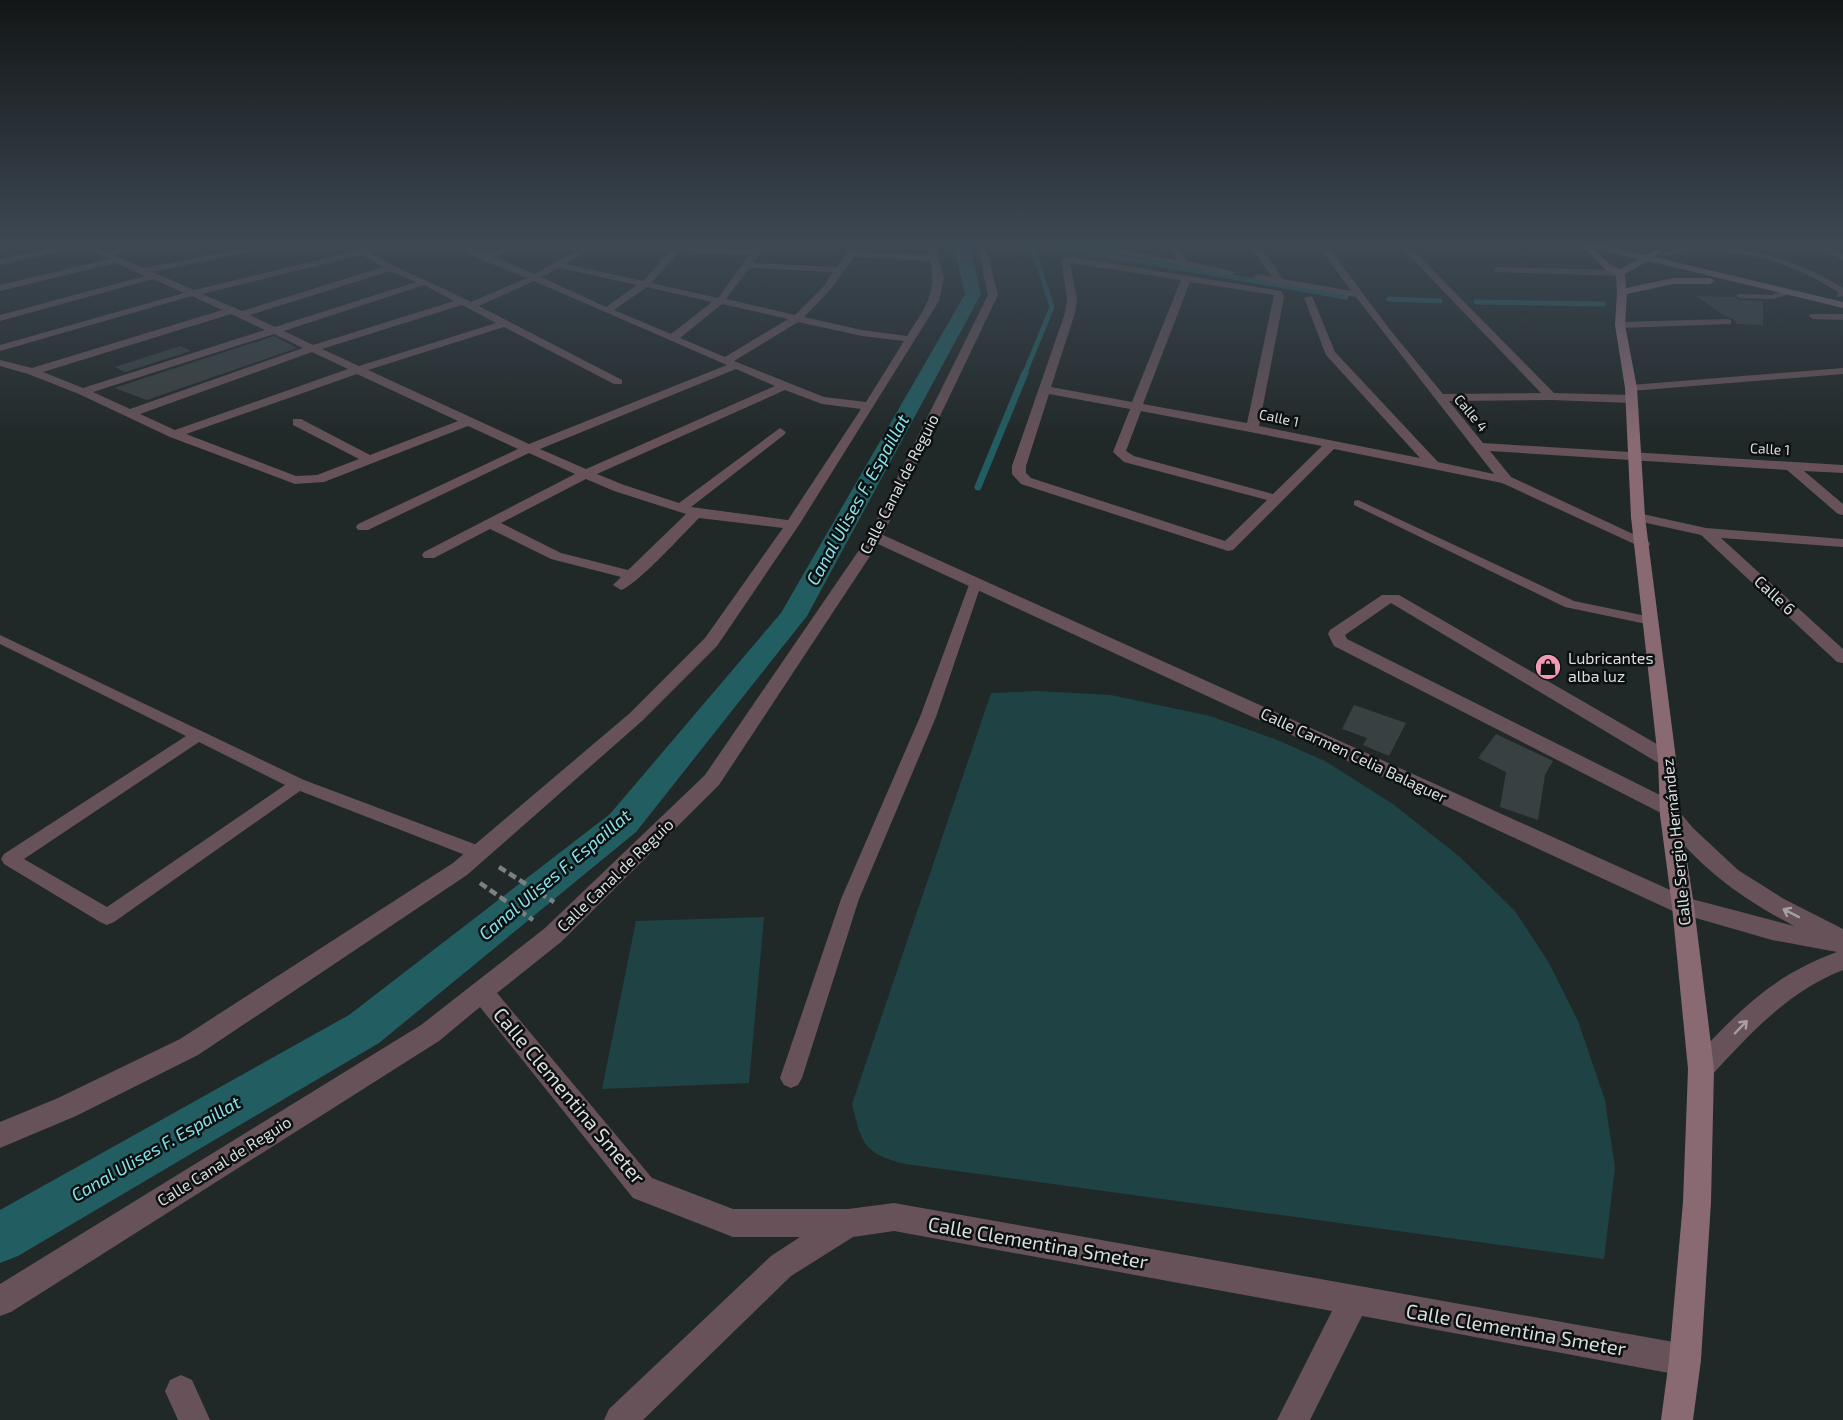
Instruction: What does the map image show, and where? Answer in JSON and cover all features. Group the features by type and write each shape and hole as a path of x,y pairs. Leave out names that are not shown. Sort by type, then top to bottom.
{"street":[{"path":"0,318 26,310"},
{"path":"0,348 132,310"},
{"path":"231,310 528,449 619,488 696,513 792,525"},
{"path":"32,372 246,310"},
{"path":"83,392 339,310"},
{"path":"129,414 314,348 443,310"},
{"path":"477,310 618,382"},
{"path":"672,339 708,310"},
{"path":"762,310 862,333 909,339"},
{"path":"363,527 528,449 730,363 797,318 805,310"},
{"path":"0,1135 67,1107 189,1047 460,869 486,858 636,717 711,642 792,525 928,310"},
{"name":"Calle Canal de Reguio","path":"0,1301 430,1033 566,923 711,780 875,537 986,310"},
{"path":"1070,310 1046,390 1018,469 1022,478 1034,485 1228,547 1330,445"},
{"path":"1174,310 1118,449 1120,454 1277,499"},
{"path":"1252,428 1276,310"},
{"path":"1314,310 1330,353 1434,466"},
{"name":"Calle 4","path":"1370,310 1506,480 1642,544"},
{"path":"1467,310 1551,396"},
{"name":"Calle Sergio Hernández","path":"1620,310 1620,325 1631,394 1638,517 1701,1069 1697,1202 1685,1360 1677,1420"},
{"path":"607,311 822,400 869,406"},
{"path":"1620,325 1727,322"},
{"path":"174,434 360,369 503,324"},
{"path":"0,363 32,372 83,392 174,434 295,480 319,479 469,421"},
{"path":"1439,398 1631,394 1843,371"},
{"path":"429,555 585,474 785,386"},
{"name":"Calle 1","path":"1046,390 1252,428 1506,480"},
{"path":"297,422 370,460"},
{"path":"681,508 780,432"},
{"name":"Calle 1","path":"1480,447 1843,469"},
{"path":"1791,466 1843,511"},
{"path":"490,523 556,556 626,580 696,513"},
{"path":"1638,517 1707,532 1843,543"},
{"name":"Calle 6","path":"1707,532 1843,658"},
{"name":"Calle Carmen Celia Balaguer","path":"875,537 1683,906 1772,931 1843,942"},
{"path":"1667,759 1393,598 1388,598 1336,634 1340,642 1362,655 1670,812 1711,860 1740,883 1773,904 1843,942"},
{"path":"1701,1069 1771,997 1796,980 1843,960"},
{"name":"Calle Clementina Smeter","path":"482,992 643,1188 733,1223 848,1223 894,1217 1685,1360"},
{"path":"620,1420 781,1266 848,1223"},
{"path":"1293,1420 1354,1300"},
{"path":"181,1390 194,1420"}],"lane":[{"path":"1813,316 1843,316"},
{"path":"1358,503 1570,604 1651,621"},
{"path":"791,1078 850,899 928,717 976,582"},
{"path":"0,639 298,784 486,858"},
{"path":"198,735 10,859 107,917 298,784"}],"path":[{"path":"486,858 546,896"},
{"path":"472,877 521,913"}],"shaded area":[{"path":"1037,691 1111,695 1210,716 1275,739 1325,761 1393,804 1460,857 1515,911 1549,963 1578,1021 1605,1100 1615,1168 1604,1259 905,1164 872,1151 862,1138 852,1104 991,693"},
{"path":"764,917 749,1083 602,1089 636,921"}],"building":[{"path":"1716,310 1763,310 1763,325 1737,324 1733,319"},
{"path":"274,336 297,348 147,400 114,388"},
{"path":"180,346 191,351 125,372 115,367"},
{"path":"1354,705 1406,723 1389,756 1363,745 1367,738 1342,729"},
{"path":"1496,734 1553,761 1545,775 1538,820 1500,807 1506,772 1478,758"}],"waterway":[{"name":"Canal Ulises F. Espaillat","path":"0,1238 364,1029 623,823 793,616 964,310"},
{"path":"1024,375 1051,310"},
{"path":"978,487 1025,373"}],"place":[{"name":"Lubricantes alba luz","path":"1548,667"}]}
